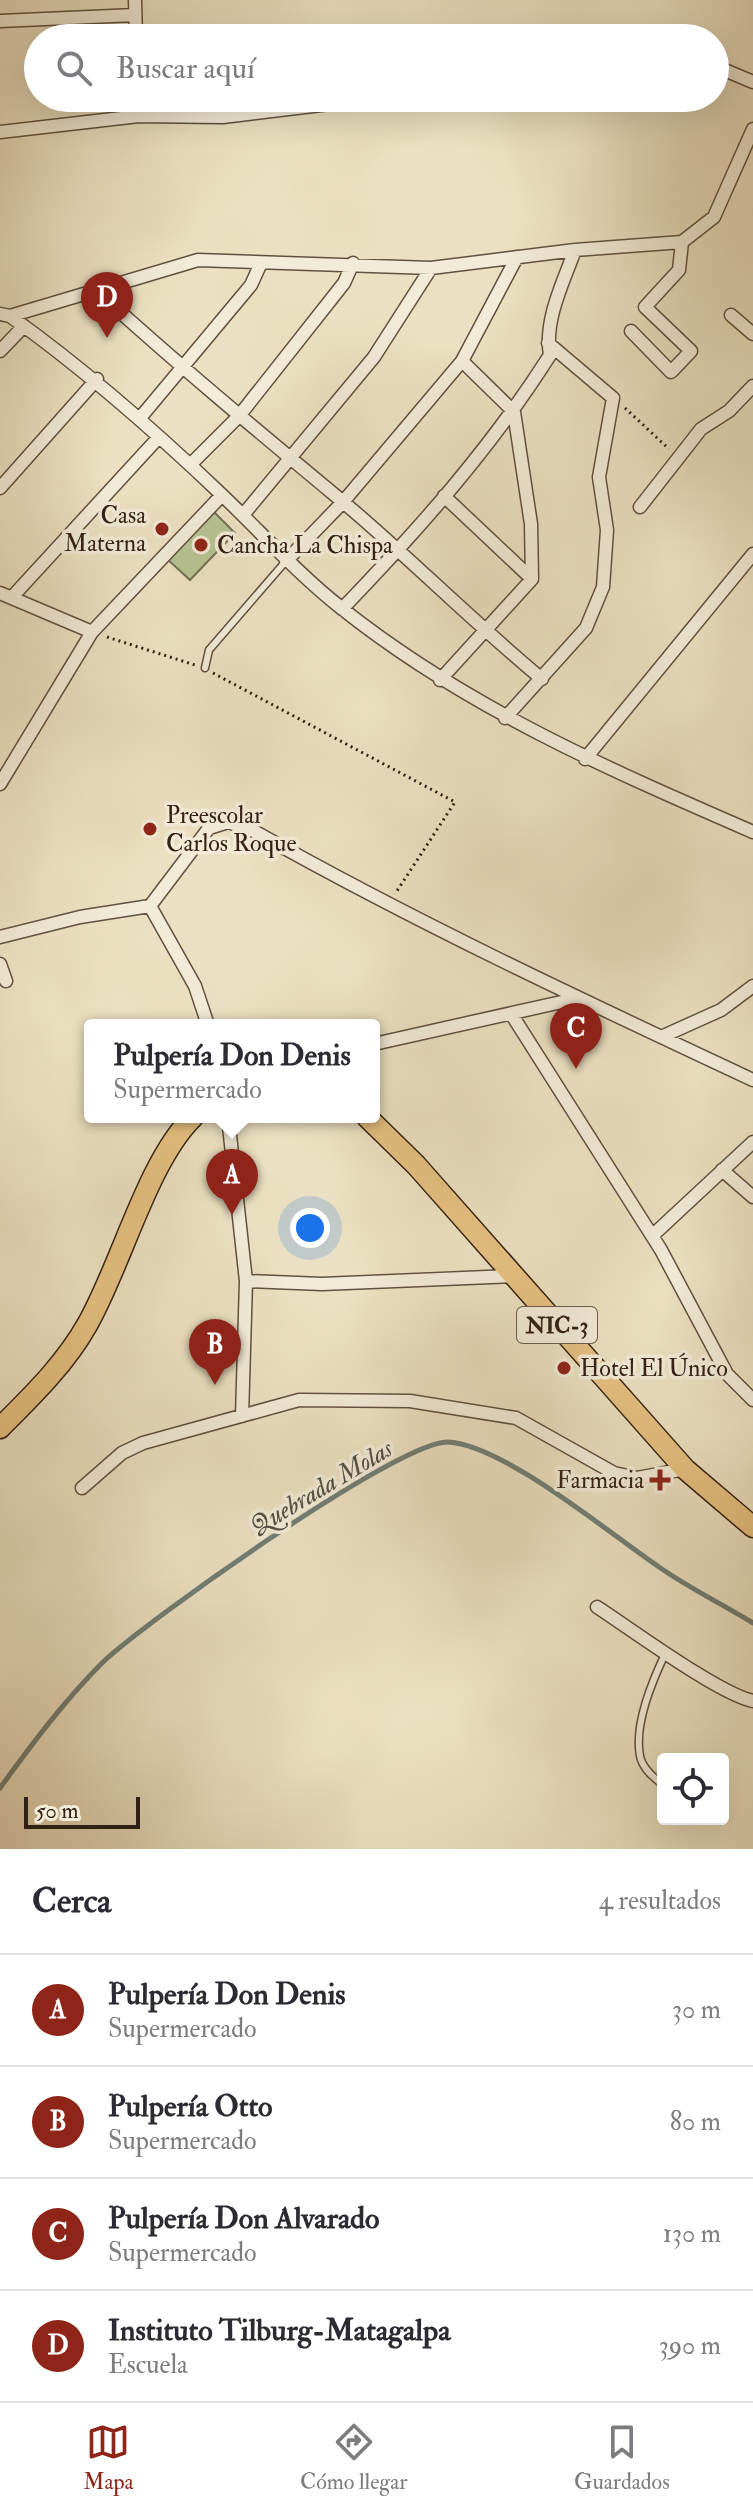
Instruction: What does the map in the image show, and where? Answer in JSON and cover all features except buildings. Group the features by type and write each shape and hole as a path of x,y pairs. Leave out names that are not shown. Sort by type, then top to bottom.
{"main road":[{"path":"0,1428 63,1362 87,1325 164,1157 189,1123"},
{"name":"NIC-3","path":"373,1123 416,1165 685,1469 753,1527"}],"street":[{"path":"135,0 135,24"},
{"path":"0,21 135,15"},
{"path":"729,72 753,82"},
{"path":"0,132 139,116 223,117 264,112"},
{"path":"5,315 198,260 431,268 575,250 682,242 714,217 753,129"},
{"path":"631,331 671,372 691,351 645,307 679,270 682,242"},
{"path":"342,609 396,552 514,412 550,355 548,343 555,305 575,250"},
{"path":"286,561 343,502 462,361 517,257"},
{"path":"140,418 251,285 261,263"},
{"path":"190,465 239,416 344,283 353,263"},
{"path":"243,515 374,357 431,268"},
{"path":"97,291 181,368 343,502 483,631 542,679"},
{"path":"5,315 97,379 243,515 286,561 342,609 440,680 585,759 753,832"},
{"path":"731,315 753,334"},
{"path":"0,351 24,326"},
{"path":"505,718 586,628 603,587 607,530 599,477 613,398 548,343"},
{"path":"440,680 532,579 531,524 514,412 462,361"},
{"path":"0,488 97,379"},
{"path":"640,507 701,429 729,411 753,386"},
{"path":"92,632 6,594 159,437"},
{"path":"0,784 92,632 222,495"},
{"path":"444,496 532,579"},
{"path":"585,759 753,554"},
{"path":"0,937 80,917 150,906 209,828 228,822 252,830 388,905 575,999 753,1080"},
{"path":"150,906 195,986 206,1019"},
{"path":"0,964 6,981"},
{"path":"661,1037 721,1010 753,986"},
{"path":"380,1043 575,999"},
{"path":"512,1015 652,1236 727,1374 753,1400"},
{"path":"229,1123 246,1281 242,1416"},
{"path":"652,1236 753,1142"},
{"path":"722,1170 753,1197"},
{"path":"246,1281 322,1284 513,1276"},
{"path":"82,1488 122,1453 143,1443 299,1400 410,1401 516,1418 614,1473 637,1478 685,1469"},
{"path":"597,1607 743,1699 753,1701"}],"lane":[{"path":"205,668 209,650 286,561"},
{"path":"657,1780 640,1758 641,1727 666,1652"}],"path":[{"path":"613,398 679,458"},
{"path":"92,632 205,668 455,802 388,905"}],"green space":[{"name":"Cancha La Chispa","path":"212,510 235,533 190,580 166,558"}],"waterway":[{"name":"Quebrada Molas","path":"0,1788 36,1739 103,1662 168,1610 329,1500 421,1449 448,1442 498,1458 526,1474 670,1575 753,1623"}],"place":[{"name":"Instituto Tilburg-Matagalpa","path":"107,338"},
{"name":"Casa Materna","path":"162,529"},
{"name":"Cancha La Chispa","path":"201,545"},
{"name":"Preescolar Carlos Roque","path":"150,829"},
{"name":"Pulpería Don Alvarado","path":"576,1069"},
{"name":"Pulpería Don Denis","path":"232,1215"},
{"name":"Hotel El Único","path":"564,1368"},
{"name":"Pulpería Otto","path":"215,1385"},
{"name":"Farmacia","path":"660,1480"}]}
